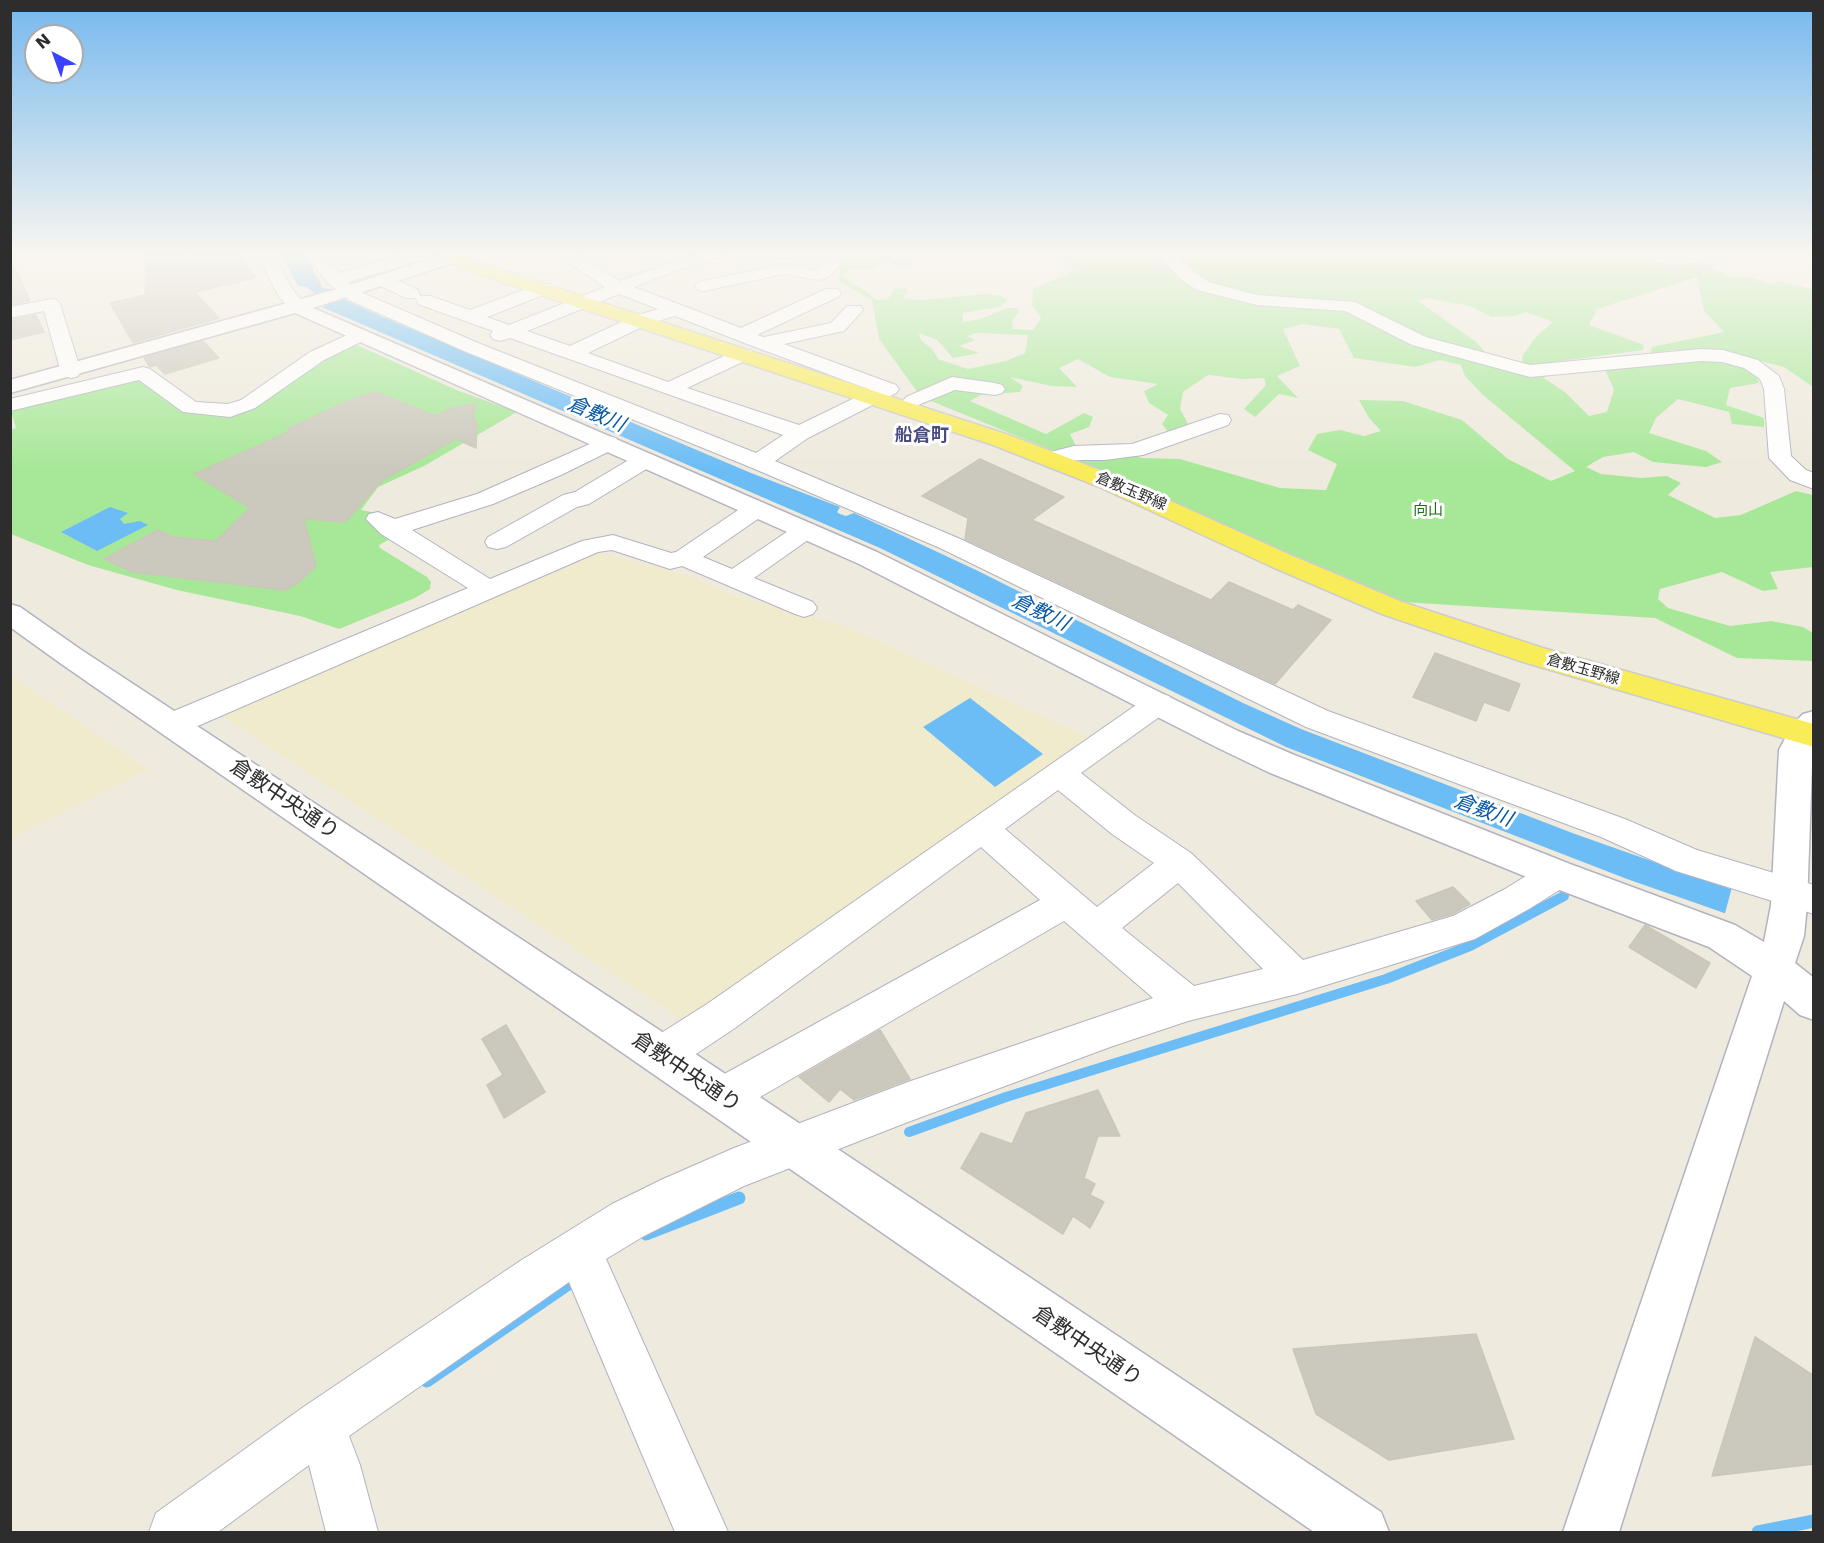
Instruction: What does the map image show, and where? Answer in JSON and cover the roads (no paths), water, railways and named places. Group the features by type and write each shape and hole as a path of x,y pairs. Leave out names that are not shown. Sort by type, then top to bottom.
{"main road":[{"name":"倉敷玉野線","path":"664,325 749,344 1051,459 1160,504 1279,560 1392,608 1533,656 1810,730"}],"street":[{"path":"56,325 71,372"},
{"path":"10,387 71,372 232,325"},
{"path":"337,325 878,563 1280,763 1557,874 1699,926 1741,948 1790,921"},
{"path":"423,325 949,543 1317,719 1613,828 1688,861 1790,921 1814,1002"},
{"path":"492,325 669,389 800,433"},
{"path":"471,347 523,325"},
{"path":"570,354 631,325"},
{"path":"707,325 749,344 839,325"},
{"path":"669,389 780,325"},
{"path":"1387,325 1419,341 1450,351 1530,371 1701,355 1723,356 1751,364 1769,376 1774,389 1780,458 1798,475 1814,482"},
{"path":"10,405 143,373 190,408 230,411 248,404 317,356 360,335"},
{"path":"914,406 952,383 995,389"},
{"path":"758,462 800,433 881,393"},
{"path":"652,421 693,396"},
{"path":"1051,459 1074,453 1135,450 1220,420"},
{"path":"489,589 382,523 484,499 608,443"},
{"path":"497,542 645,460"},
{"path":"173,724 591,546 613,542 670,561 684,558 756,509"},
{"path":"735,579 806,530"},
{"path":"684,558 804,608"},
{"name":"倉敷中央通り","path":"10,613 1361,1533"},
{"path":"661,1055 721,1016 1159,703"},
{"path":"1591,1533 1790,921 1795,750 1810,730"},
{"path":"1059,773 1124,825 1179,863 1297,978"},
{"path":"981,828 1188,1004"},
{"path":"1096,928 1179,863"},
{"path":"175,1533 326,1442 584,1264 678,1194 734,1169 908,1102 1113,1028 1188,1004 1297,978 1462,928 1517,899 1557,874"},
{"path":"722,1097 1067,903"},
{"path":"584,1264 702,1533"},
{"path":"326,1442 352,1533"}],"water":[{"name":"倉敷川","path":"364,325 402,325 751,473 840,507 837,512 840,514 846,516 854,513 976,570 1243,703 1301,729 1575,834 1813,918 1813,944 1627,879 1286,747 880,548"},
{"path":"110,507 128,513 120,519 124,524 140,521 148,525 97,551 61,532"},
{"path":"970,698 1043,754 995,787 923,727"}],"waterway":[{"path":"909,1132 1006,1097 1386,979 1470,946 1564,896"},
{"path":"646,1234 739,1198"},
{"path":"427,1381 577,1278"},
{"path":"1758,1532 1814,1521"}],"district":[{"name":"船倉町","path":"922,436"}],"park label":[{"name":"向山","path":"1428,511"}]}
